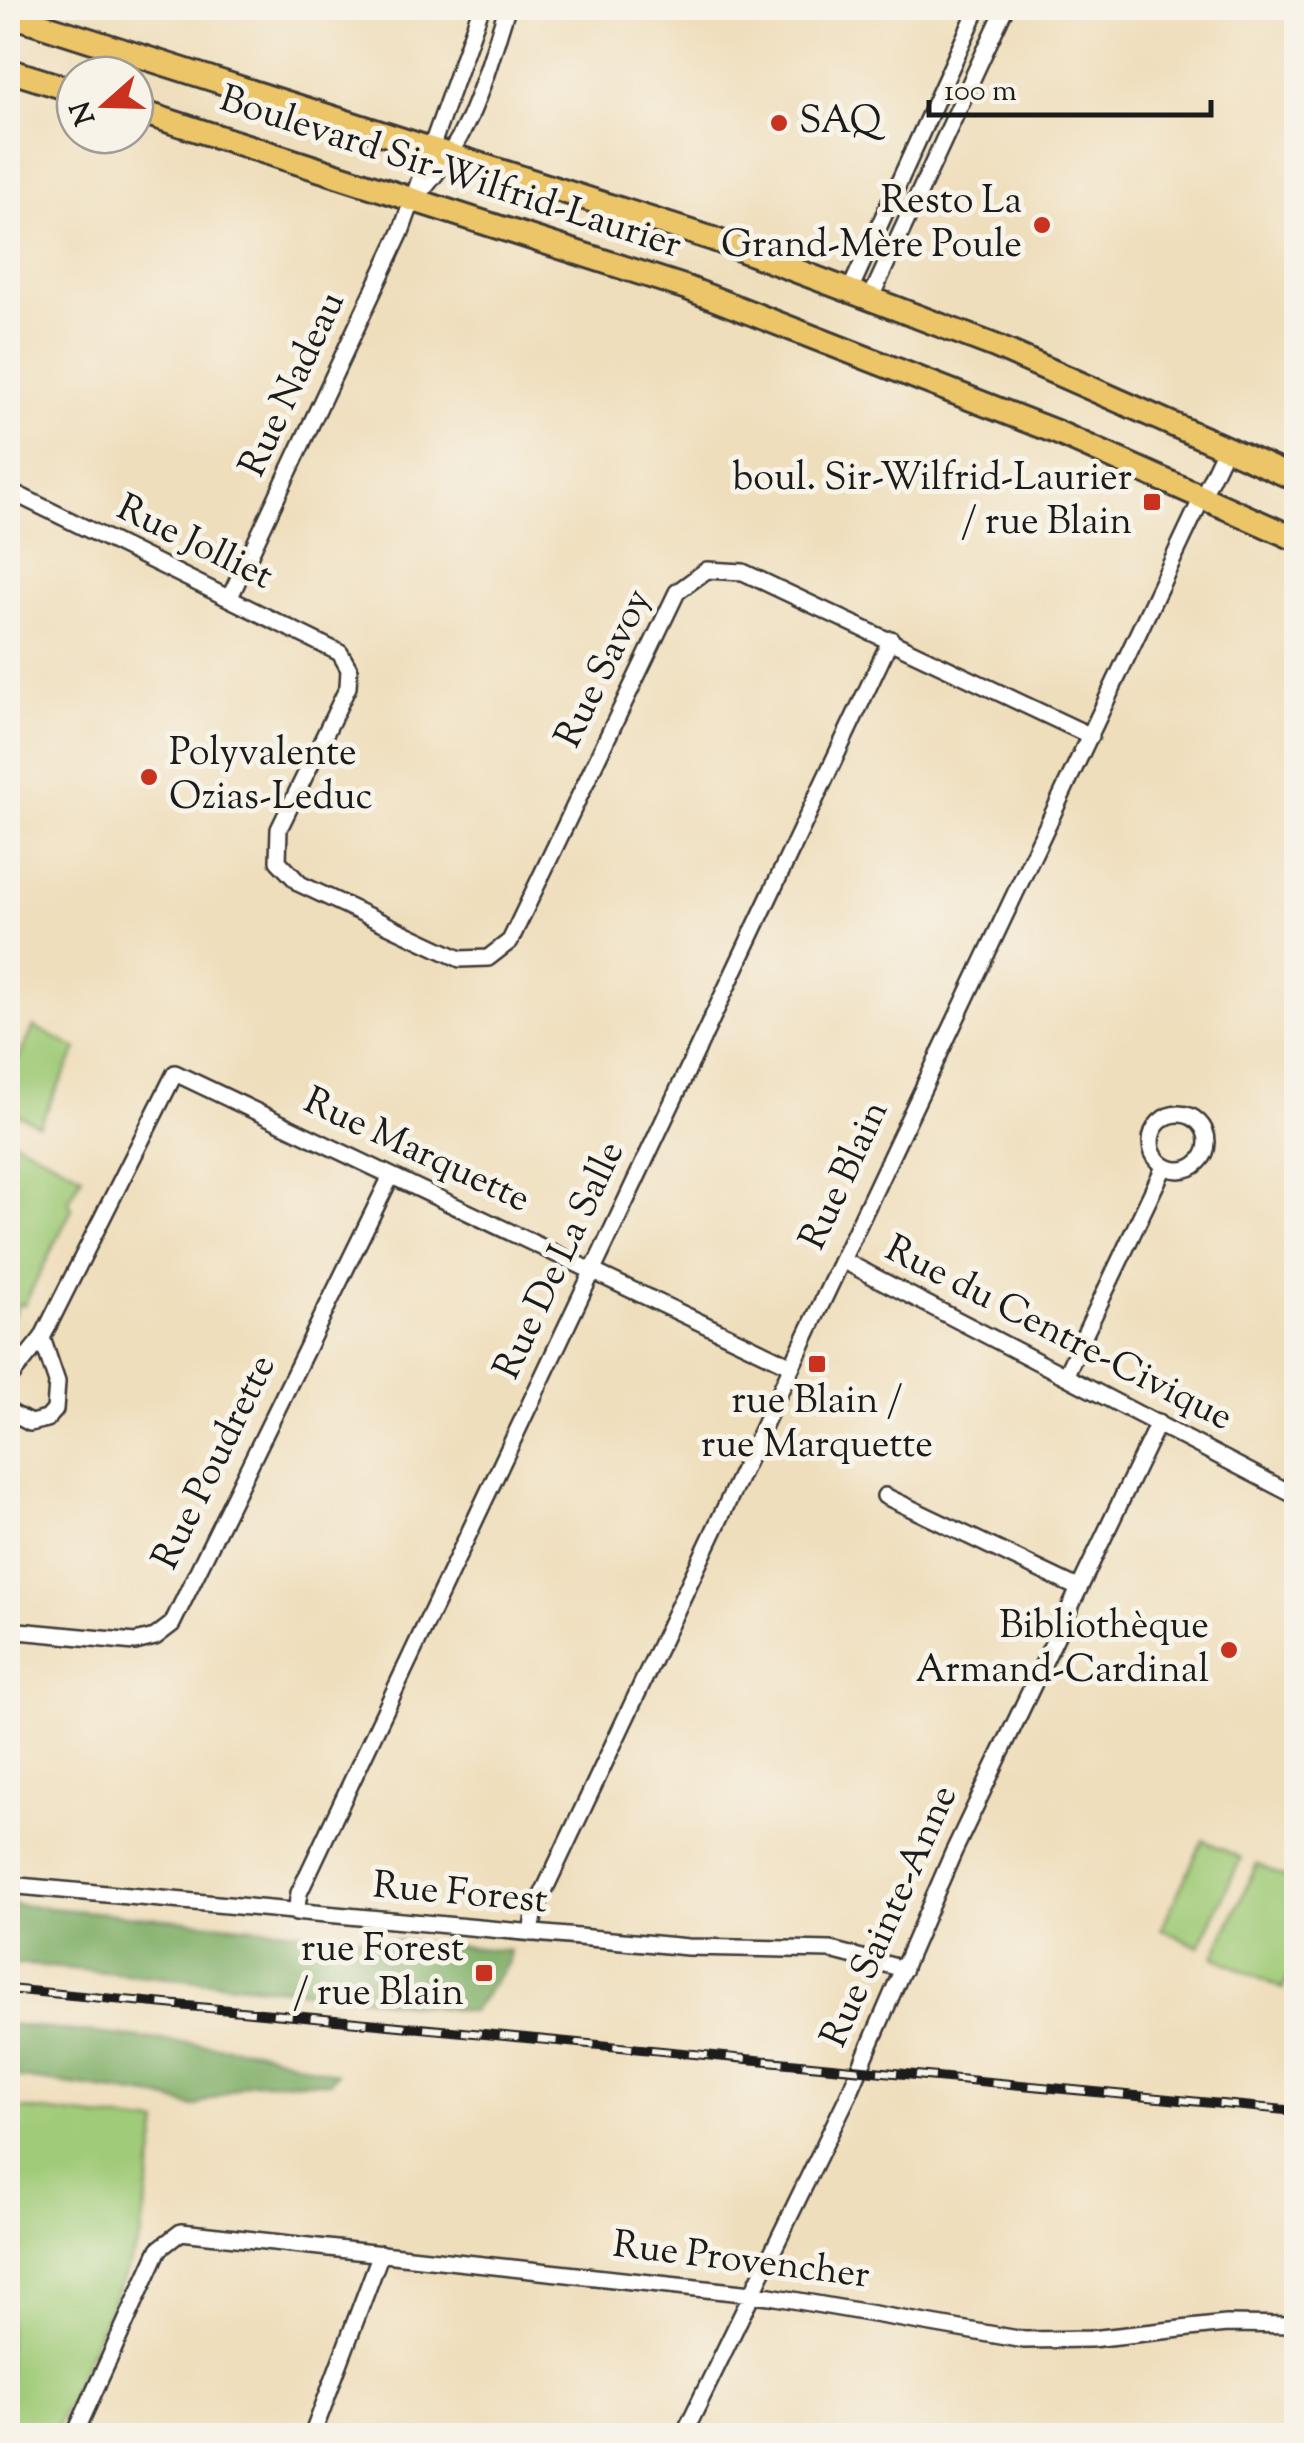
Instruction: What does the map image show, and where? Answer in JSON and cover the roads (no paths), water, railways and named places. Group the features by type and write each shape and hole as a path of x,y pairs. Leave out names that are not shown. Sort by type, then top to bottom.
{"main road":[{"name":"Boulevard Sir-Wilfrid-Laurier","path":"8,14 713,239 1108,393 1296,479"},
{"path":"8,70 55,85"},
{"name":"Boulevard Sir-Wilfrid-Laurier","path":"155,116 687,288 832,342 1203,496 1296,539"}],"street":[{"path":"444,150 481,8"},
{"path":"444,150 472,116 507,8"},
{"path":"860,294 978,8"},
{"path":"860,294 1005,8"},
{"name":"Rue Nadeau","path":"230,597 415,199 444,150"},
{"name":"Rue Blain","path":"531,1934 535,1910 1226,447"},
{"name":"Rue Jolliet","path":"8,490 328,644 347,663 348,687 280,828 276,854"},
{"name":"Rue Savoy","path":"276,854 284,872 300,884 454,956 488,958 514,935 672,602 687,580 707,570 736,570 1091,736"},
{"name":"Rue De La Salle","path":"296,1913 299,1893 891,640"},
{"name":"Rue Marquette","path":"42,1338 174,1073 792,1366"},
{"path":"1066,1374 1164,1166"},
{"name":"Rue Poudrette","path":"8,1630 135,1642 155,1637 172,1624 391,1176"},
{"name":"Rue du Centre-Civique","path":"842,1260 1296,1494"},
{"path":"8,1380 42,1338"},
{"path":"8,1411 21,1421 38,1422 55,1410 56,1382 42,1338"},
{"name":"Rue Sainte-Anne","path":"682,2436 904,1969 952,1853 1158,1423"},
{"path":"885,1496 1078,1588"},
{"name":"Rue Forest","path":"8,1884 714,1949 830,1950 904,1969"},
{"name":"Rue Provencher","path":"74,2436 159,2249 176,2233 199,2232 751,2294 1040,2341 1212,2324 1296,2325"},
{"path":"312,2436 381,2253"}],"railway":[{"path":"8,1989 1296,2111"}],"place":[{"name":"SAQ","path":"779,123"},
{"name":"Resto La Grand-Mère Poule","path":"1042,225"},
{"name":"boul. Sir-Wilfrid-Laurier / rue Blain","path":"1152,502"},
{"name":"Polyvalente Ozias-Leduc","path":"149,777"},
{"name":"rue Blain / rue Marquette","path":"817,1364"},
{"name":"Bibliothèque Armand-Cardinal","path":"1229,1650"},
{"name":"rue Forest / rue Blain","path":"484,1973"}]}
